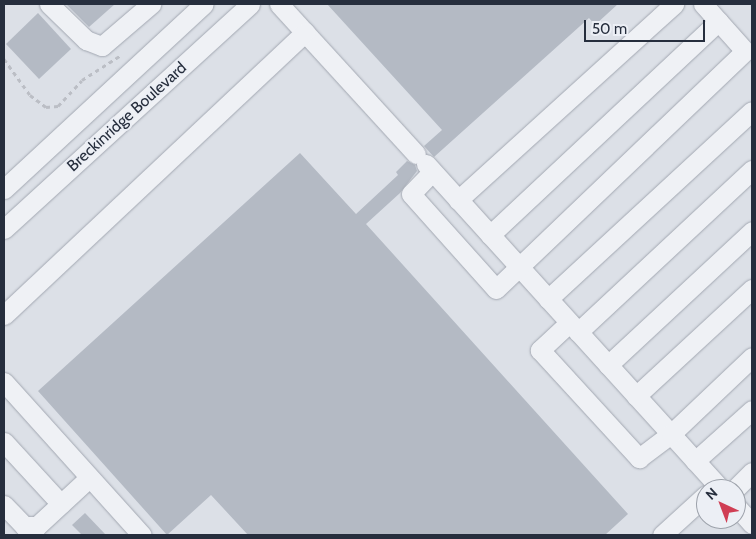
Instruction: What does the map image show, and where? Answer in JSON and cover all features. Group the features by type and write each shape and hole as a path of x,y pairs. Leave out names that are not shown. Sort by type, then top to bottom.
{"street":[{"path":"49,4 86,40 102,46 151,4"},
{"name":"Breckinridge Boulevard","path":"4,189 204,4"},
{"name":"Breckinridge Boulevard","path":"4,229 250,4"},
{"path":"279,4 671,434 710,479"},
{"path":"458,200 674,4"},
{"path":"425,163 411,194 496,289 745,51 703,4"},
{"path":"490,235 719,21"},
{"path":"4,315 305,32"},
{"path":"548,299 752,111"},
{"path":"752,170 574,328 540,350 640,458 671,434 752,357"},
{"path":"608,365 752,231"},
{"path":"636,396 752,290"},
{"path":"4,382 142,535"},
{"path":"695,461 752,410"},
{"path":"4,442 61,504"},
{"path":"738,479 752,472"},
{"path":"4,505 24,526 37,526 89,478"},
{"path":"662,535 696,507"},
{"path":"748,535 752,531"}],"path":[{"path":"4,60 30,95 46,107 58,106 82,80 128,51"}],"building":[{"path":"66,4 115,4 89,27"},
{"path":"327,4 618,4 595,25 589,18 434,157 424,146 442,130"},
{"path":"38,13 71,49 39,79 6,44"},
{"path":"300,153 356,214 398,175 396,172 407,161 415,165 417,171 400,193 366,224 628,514 605,535 248,535 211,495 167,535 38,391"},
{"path":"85,513 106,535 82,535 72,525"}]}
